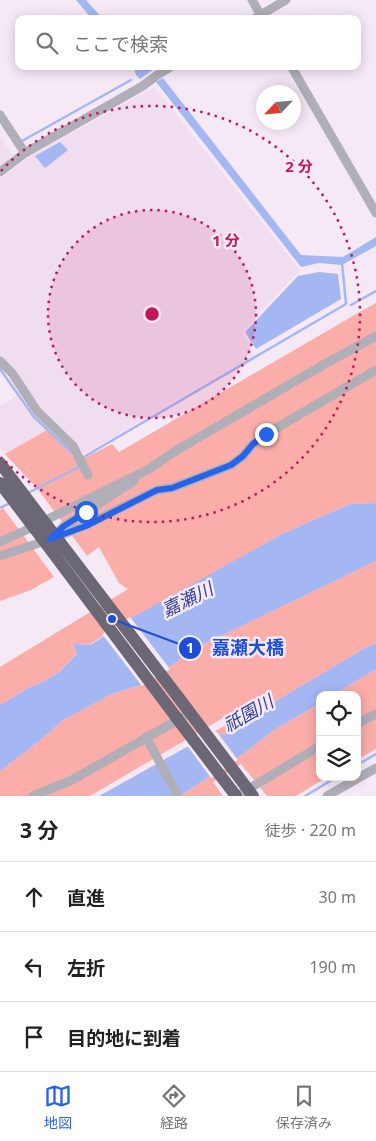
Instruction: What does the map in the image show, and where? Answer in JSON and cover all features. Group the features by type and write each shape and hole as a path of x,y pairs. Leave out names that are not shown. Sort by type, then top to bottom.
{"highway":[{"path":"0,463 38,523 178,720 244,793"},
{"path":"0,484 38,523 190,713 244,793"}],"street":[{"path":"252,0 259,15"},
{"path":"263,15 286,0"},
{"path":"0,172 25,153 141,87 166,70"},
{"path":"293,70 376,213"},
{"path":"0,115 25,153"},
{"path":"0,542 148,469 323,364 376,336"},
{"path":"0,361 12,373 37,411 73,446 88,475"},
{"path":"0,556 86,526 157,490 172,488 231,465 266,434 376,370"},
{"path":"50,539 64,526 137,480 148,469"},
{"path":"33,796 72,780 190,713"},
{"path":"361,722 376,714"},
{"path":"146,738 178,796"},
{"path":"244,793 316,748"},
{"path":"327,796 376,768"}],"shaded area":[{"path":"154,87 300,270 242,332 255,355 84,454 37,405 0,359 0,179 27,158"},
{"path":"0,136 13,155 0,165"},
{"path":"376,303 376,503 350,504 282,534 89,645 73,644 77,654 59,672 0,705 0,667 128,589 119,583 99,547 87,556 37,488 5,454 47,430 70,453 84,458 112,444 119,452"},
{"path":"17,396 33,418 47,430 5,454 0,448 0,406"},
{"path":"3,508 54,577 31,590 0,601 0,510"},
{"path":"376,561 376,643 286,695 225,735 212,733 229,723 223,718 90,796 0,796 0,771 37,743 63,720 112,694 138,686 198,647"},
{"path":"376,669 376,749 361,758 361,691 340,691"},
{"path":"316,705 316,781 320,781 296,796 267,796 241,764 213,782 223,796 180,796 243,754 274,730"}],"water":[{"path":"76,0 86,0 99,15 89,15"},
{"path":"134,70 153,70 140,79"},
{"path":"163,78 301,255 343,257 376,237 376,246 342,265 319,263 301,267 156,82"},
{"path":"60,142 68,150 45,168 35,156"},
{"path":"319,272 338,274 341,299 256,349 245,332 298,276"},
{"name":"嘉瀬川","path":"376,503 376,561 198,647 138,686 112,694 63,720 37,743 0,771 0,705 59,672 77,654 73,644 90,645 137,615 282,534 350,504"},
{"path":"376,643 376,669 340,691 316,691 316,705 274,730 243,754 180,796 99,796 212,733 225,735 286,695"}],"pier":[{"path":"130,617 170,669 142,686 102,634"},
{"path":"212,731 217,732 238,760 211,778 186,744"}],"waterway":[{"path":"22,141 131,80"},
{"path":"82,458 346,304 342,263"},
{"path":"351,305 376,291"},
{"path":"0,369 34,417 72,453"},
{"path":"28,493 79,467 77,462"},
{"path":"0,508 10,503"},
{"path":"361,763 376,754"},
{"path":"305,796 330,781"}],"place":[{"name":"嘉瀬大橋","path":"112,619"}],"route":[{"path":"86,512 64,526 50,539 86,526 157,490 172,488 231,465 266,434"}],"water label":[{"name":"祇園川","path":"248,713"}]}
